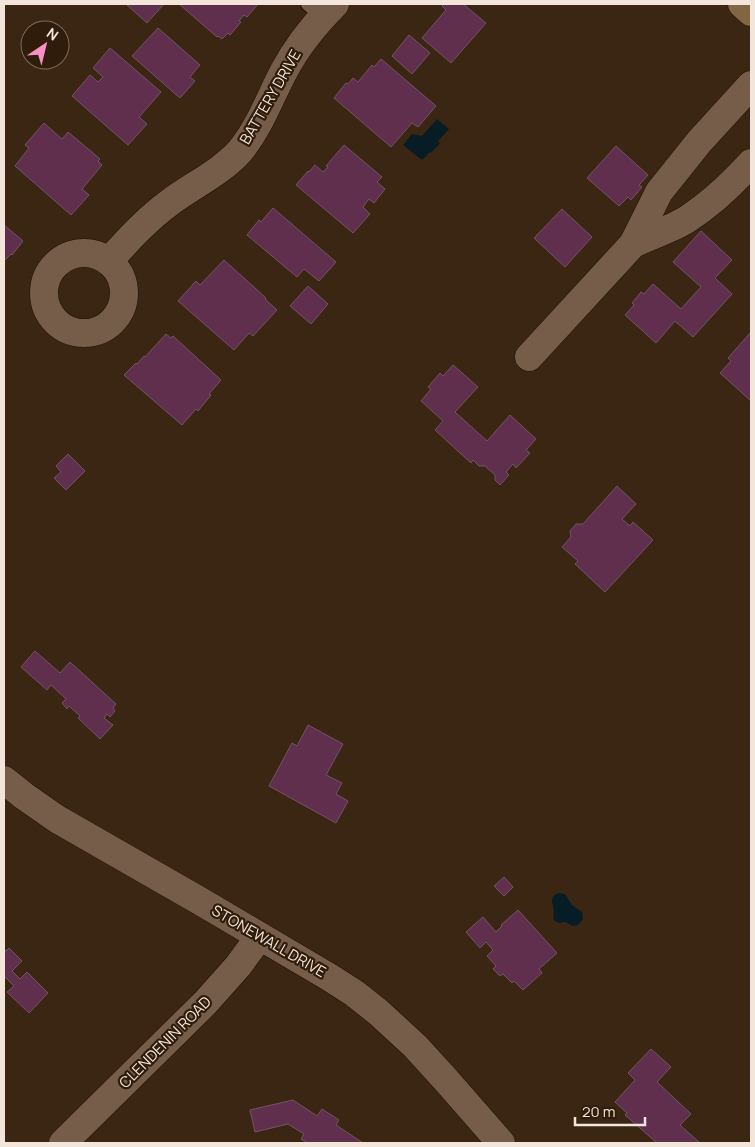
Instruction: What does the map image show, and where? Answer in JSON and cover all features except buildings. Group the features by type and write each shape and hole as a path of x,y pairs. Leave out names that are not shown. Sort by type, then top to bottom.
{"main road":[{"path":"742,4 751,12"}],"street":[{"name":"BATTERY DRIVE","path":"109,261 157,212 224,166 245,144 255,129 297,48 322,8"},
{"path":"529,358 633,244 660,192 699,142 751,85"},
{"path":"633,244 692,216 717,196 751,163"},
{"name":"STONEWALL DRIVE","path":"4,780 57,819 260,936 354,993 378,1012 430,1062 502,1143"},
{"name":"CLENDENIN ROAD","path":"63,1143 205,1003 238,966 260,936"}],"water":[{"path":"437,119 449,129 438,141 440,143 422,160 403,145 412,134 422,136"},
{"path":"558,893 565,894 572,905 582,912 583,919 578,925 573,926 565,922 558,923 554,920 552,899"}]}
